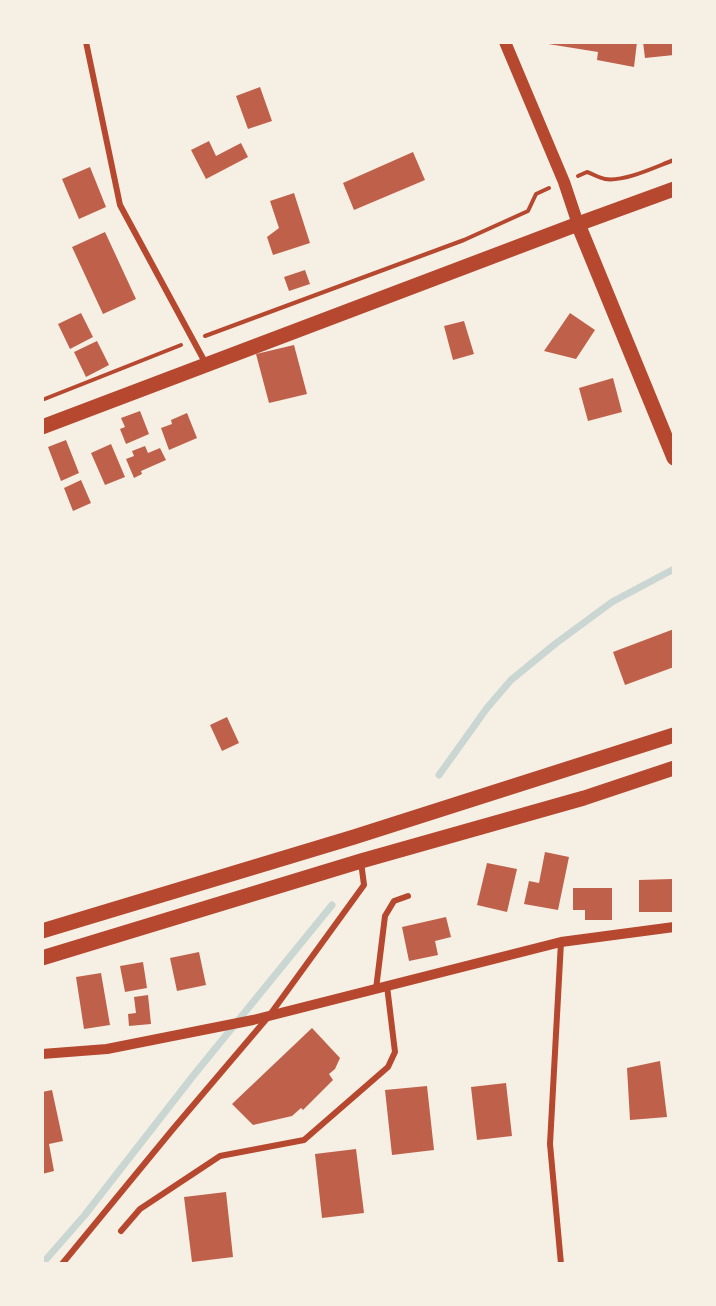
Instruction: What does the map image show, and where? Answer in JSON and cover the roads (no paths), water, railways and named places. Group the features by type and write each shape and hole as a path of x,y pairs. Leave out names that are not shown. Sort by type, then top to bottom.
{"main road":[{"path":"505,42 564,182 578,224 674,458"},
{"path":"42,428 674,189"},
{"path":"42,932 354,837 674,735"},
{"path":"42,958 361,861 584,798 674,768"}],"street":[{"path":"86,42 120,205 206,365"},
{"path":"62,1264 269,1016 364,885 361,861"},
{"path":"121,1231 140,1209 220,1156 304,1140 388,1067 395,1052 382,987 385,916 394,901 408,896"},
{"path":"42,1054 107,1049 253,1020 561,942 674,927"},
{"path":"561,942 550,1144 561,1264"}],"waterway":[{"path":"439,775 487,708 511,680 612,602 674,569"},
{"path":"42,1264 84,1216 193,1076 332,905"}]}
